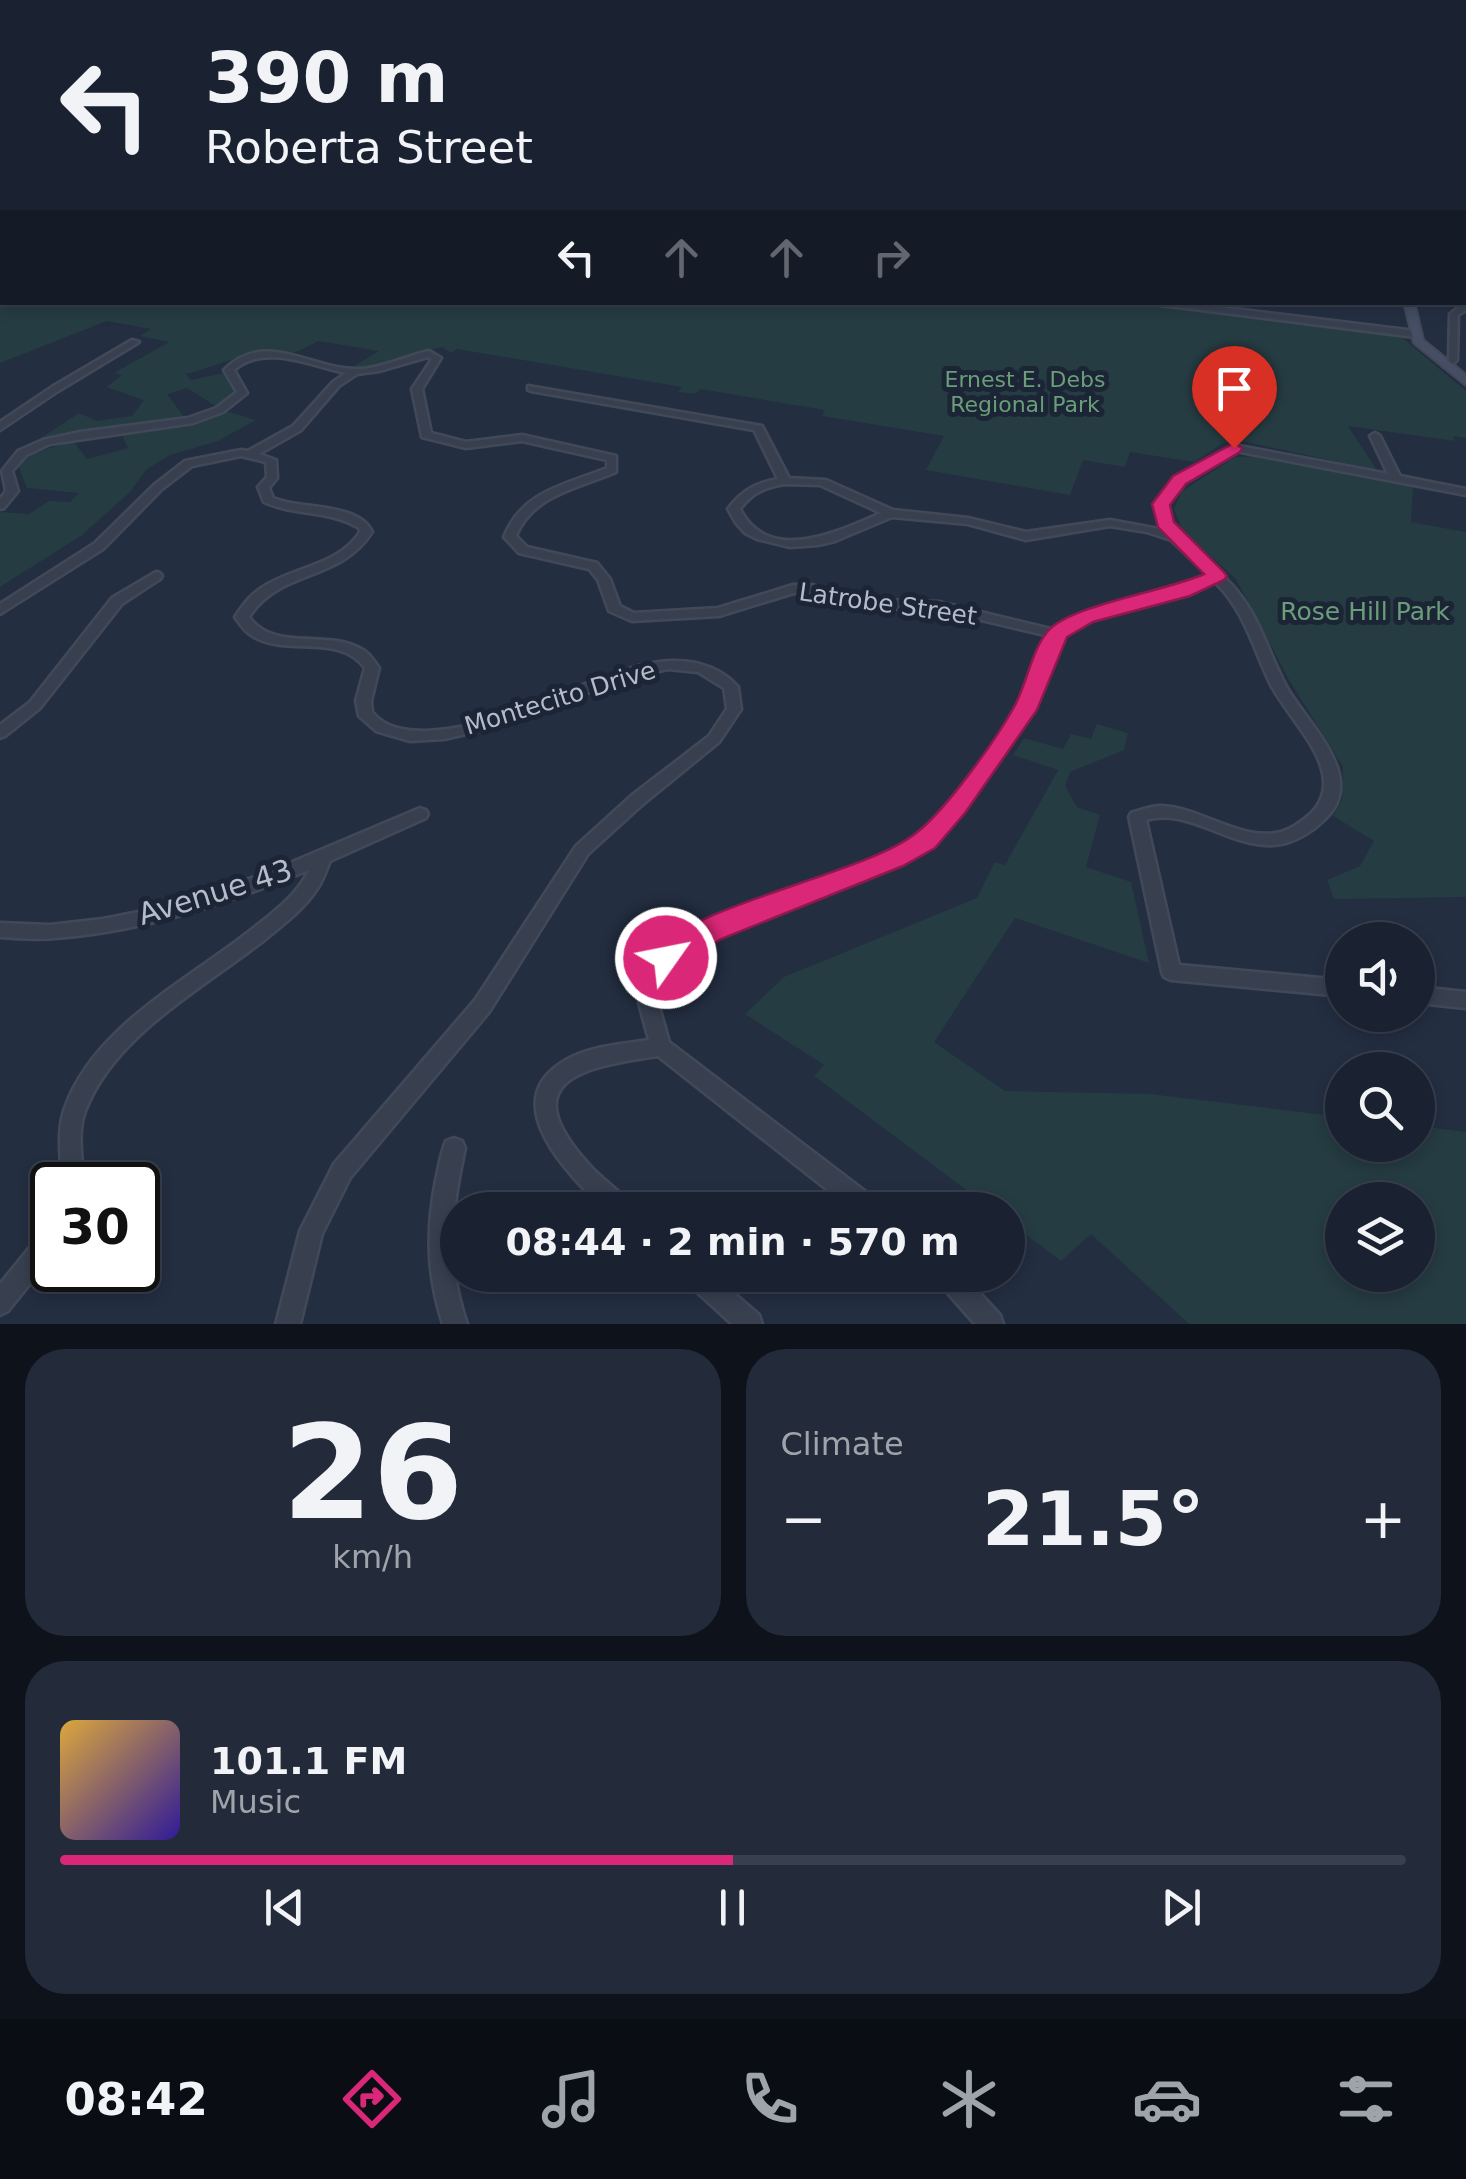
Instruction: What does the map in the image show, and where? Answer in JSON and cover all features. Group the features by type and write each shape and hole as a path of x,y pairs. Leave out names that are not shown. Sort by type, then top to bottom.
{"street":[{"path":"1198,305 1236,307 1414,334 1466,381"},
{"path":"1409,305 1414,334"},
{"path":"1446,365 1453,360 1454,314 1466,306"},
{"path":"0,426 134,342"},
{"name":"Latrobe Street","path":"0,506 12,491 6,471 9,464 28,450 86,435 174,424 222,409 242,393 230,366 246,358 268,356 354,372 434,355 437,358 417,389 426,435 466,445 522,438 612,458 612,470 565,486 529,509 512,526 510,536 514,544 535,554 593,566 604,579 610,601 620,613 646,618 719,612 793,589 812,590 856,603 939,606 1057,634"},
{"path":"0,610 99,546 182,468 215,455 251,454 297,428 336,384 354,372"},
{"path":"532,388 758,428 785,481"},
{"path":"1375,436 1395,478"},
{"path":"1325,986 1171,972 1137,817 1161,810 1228,834 1283,838 1304,829 1327,808 1332,787 1330,765 1319,740 1286,699 1239,601 1178,539 1161,514 1170,488 1234,448 1466,492"},
{"name":"Montecito Drive","path":"251,454 264,456 273,466 272,478 263,487 268,500 288,508 347,516 364,526 366,532 360,544 346,553 262,592 246,608 242,617 245,625 260,636 338,646 361,654 372,668 363,706 374,724 391,733 417,738 443,734 540,708 642,670 669,665 711,671 731,687 734,698 734,709 714,739 636,800 582,850 482,1006 342,1171 311,1231 288,1324"},
{"path":"891,513 828,540 812,542 772,540 747,531 734,509 741,497 754,488 785,481 822,482 891,513 968,521 1026,536 1110,523 1149,529 1178,539"},
{"path":"0,733 35,705 117,601 156,576"},
{"path":"848,1192 662,1048 648,1015 647,995 654,975 666,958 710,930 893,858 926,841 956,807 1025,710 1057,634 1086,617 1182,592 1217,576"},
{"name":"Avenue 43","path":"0,930 86,927 204,903 324,857 420,814"},
{"path":"73,1162 74,1110 110,1050 175,993 279,918 321,873 324,857"},
{"path":"1435,997 1466,1000"},
{"path":"602,1192 574,1166 554,1138 544,1104 549,1087 575,1063 609,1052 662,1048"},
{"path":"454,1148 437,1244 442,1282 455,1324"},
{"path":"0,1304 30,1266"},
{"path":"714,1292 750,1324"},
{"path":"963,1292 991,1324"}],"green space":[{"name":"Ernest E. Debs Regional Park","path":"0,305 1227,305 1226,312 1399,335 1466,391 1466,438 1453,436 1455,441 1348,426 1377,470 1241,441 1223,443 1194,462 1130,452 1125,467 1083,460 1070,495 926,470 944,436 822,416 825,410 700,389 695,394 678,392 682,387 457,349 451,353 442,347 364,368 354,366 379,351 318,341 290,354 240,357 186,374 191,380 224,373 235,391 217,407 187,388 167,394 185,418 27,447 79,413 97,421 132,416 144,400 106,387 122,375 114,373 169,342 140,336 151,329 107,321 0,363"},
{"path":"222,410 256,420 218,441 170,455 147,469 130,492 82,535 0,587 0,512 29,514 49,501 70,502 79,493 27,488 18,465 24,456 73,441 87,459 128,448 121,433 176,426"},
{"name":"Rose Hill Park","path":"1262,456 1413,486 1411,522 1466,532 1466,897 1334,899 1327,880 1360,866 1374,841 1333,816 1342,799 1343,767 1289,680 1236,579 1183,531 1174,509 1182,491 1235,457"},
{"path":"1097,724 1128,733 1124,750 1070,772 1065,786 1077,807 1100,815 1086,867 1131,882 1149,963 1015,918 934,1042 1005,1091 1150,1094 1325,1115 1325,1162 1435,1162 1435,1128 1466,1132 1466,1324 1189,1324 1091,1234 1061,1261 1025,1234 1025,1192 969,1192 814,1076 824,1065 745,1014 784,977 977,898 995,862 1005,865 1058,770 1013,755 1024,738 1063,749 1071,734 1091,739"}],"route":[{"path":"666,958 710,930 893,858 926,841 956,807 1025,710 1057,634 1086,617 1182,592 1217,576 1164,523 1161,504 1180,480 1234,448"}]}
